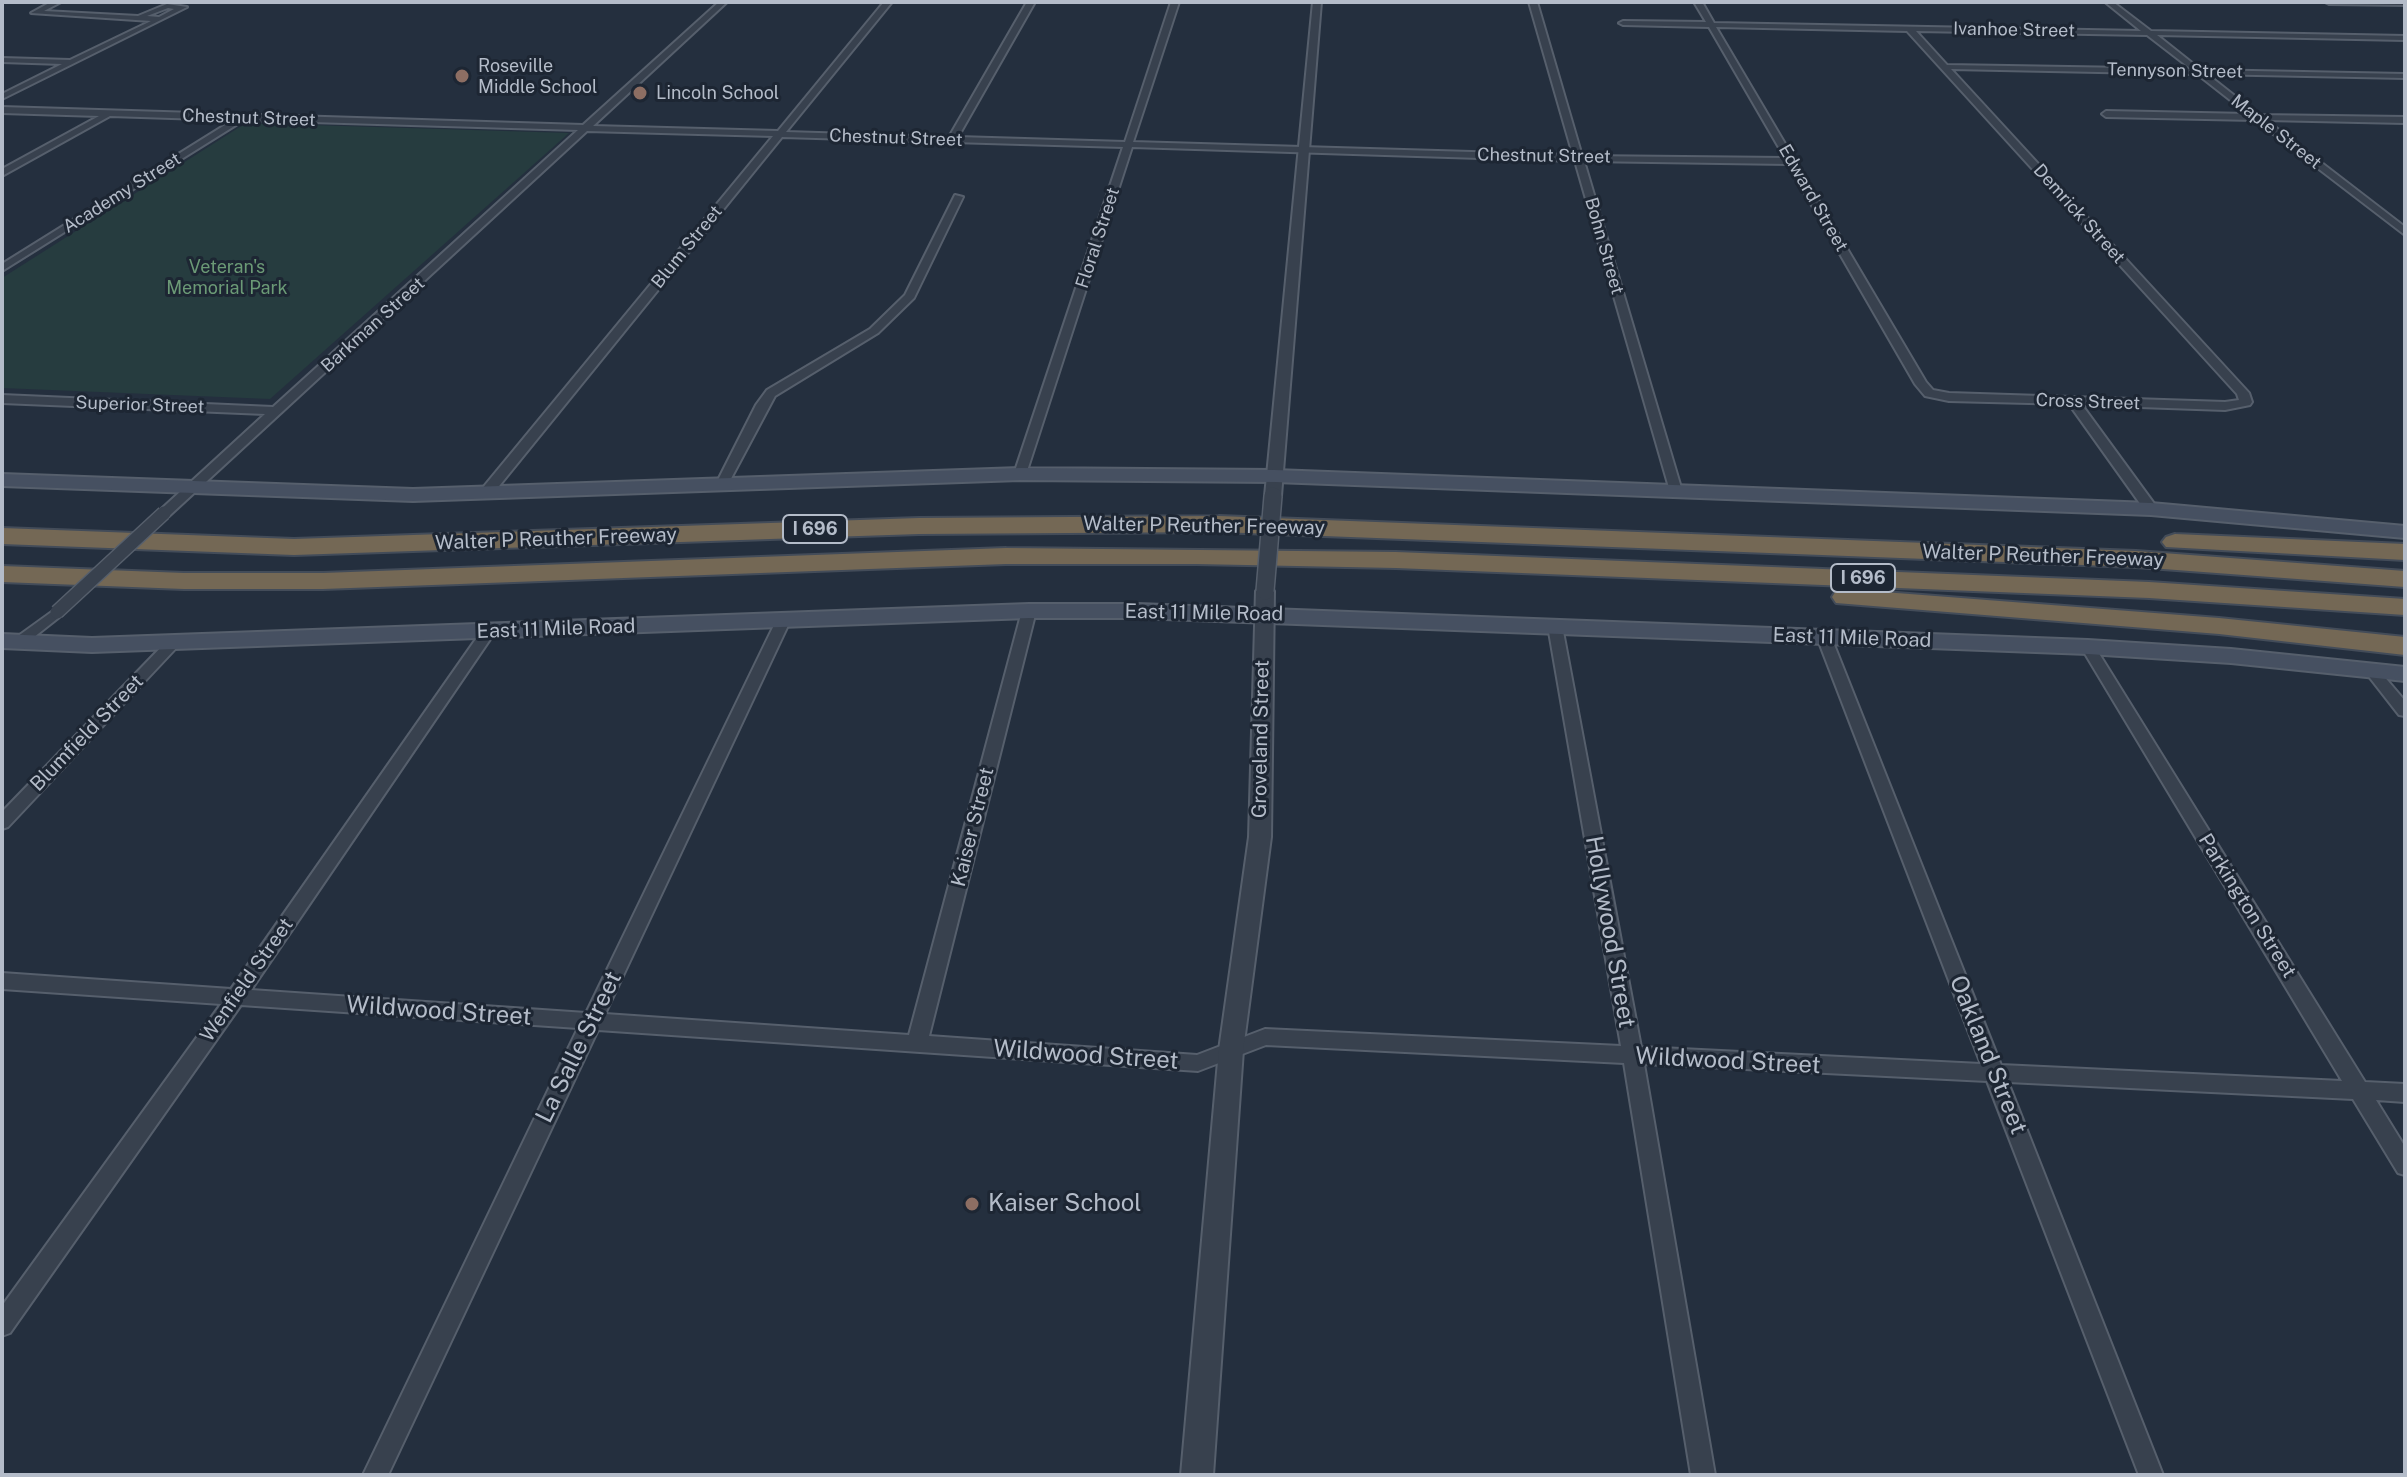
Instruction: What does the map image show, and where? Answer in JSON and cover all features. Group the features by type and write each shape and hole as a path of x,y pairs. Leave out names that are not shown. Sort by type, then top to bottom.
{"highway":[{"name":"Walter P Reuther Freeway","path":"2,536 294,547 1099,522 2136,559 2405,579"},
{"path":"1628,540 1740,535 1854,536 2312,546 2405,552"},
{"name":"Walter P Reuther Freeway","path":"2,574 184,581 323,581 1006,556 1321,559 2163,590 2405,607"},
{"path":"1321,559 1396,573 1657,583 2126,618 2405,646"}],"main road":[{"path":"2,480 354,494 721,486 1020,474 1274,486 1676,491 2151,509 2405,532"},
{"name":"East 11 Mile Road","path":"10,642 92,645 173,643 1264,602 1555,626 2088,647 2231,656 2405,674"}],"street":[{"path":"57,2 35,13 160,19"},
{"name":"Barkman Street","path":"10,642 57,612 723,2"},
{"name":"Blum Street","path":"486,493 888,2"},
{"path":"952,139 1031,2"},
{"name":"Floral Street","path":"1020,474 1175,2"},
{"name":"Groveland Street","path":"1197,1475 1231,1050 1260,837 1264,602 1317,2"},
{"name":"Bohn Street","path":"1533,2 1676,491"},
{"name":"Edward Street","path":"1698,2 1929,393"},
{"name":"Maple Street","path":"2109,2 2405,232"},
{"path":"2329,2 2405,3"},
{"path":"2,97 183,7 167,6 136,18"},
{"name":"Ivanhoe Street","path":"1623,23 2405,38"},
{"name":"Demrick Street","path":"1909,28 2243,393 2246,402"},
{"path":"2,60 72,62"},
{"name":"Tennyson Street","path":"1946,67 2405,76"},
{"name":"Chestnut Street","path":"2,110 1303,150 1791,161"},
{"path":"2,173 108,114"},
{"path":"2106,114 2405,120"},
{"name":"Academy Street","path":"2,268 242,118"},
{"path":"721,486 771,393 874,331 910,296 958,197"},
{"name":"Cross Street","path":"1929,393 1949,397 2225,406 2246,402"},
{"name":"Superior Street","path":"2,399 278,411"},
{"path":"2073,401 2151,509"},
{"name":"Kaiser Street","path":"917,1043 1029,611"},
{"name":"La Salle Street","path":"375,1475 784,619"},
{"name":"Hollywood Street","path":"1555,626 1633,1056 1703,1475"},
{"name":"Wenfield Street","path":"2,1325 236,997 488,632"},
{"name":"Oakland Street","path":"1824,637 2151,1475"},
{"name":"Blumfield Street","path":"2,823 173,643"},
{"name":"Parkington Street","path":"2088,647 2405,1166"},
{"path":"2372,671 2405,711"},
{"name":"Wildwood Street","path":"2,981 1198,1063 1260,1037 2405,1093"}],"green space":[{"name":"Veteran's Memorial Park","path":"246,123 569,133 270,399 2,388 2,278"}],"place":[{"name":"Roseville Middle School","path":"462,76"},
{"name":"Lincoln School","path":"640,93"},
{"name":"Kaiser School","path":"972,1204"}]}
